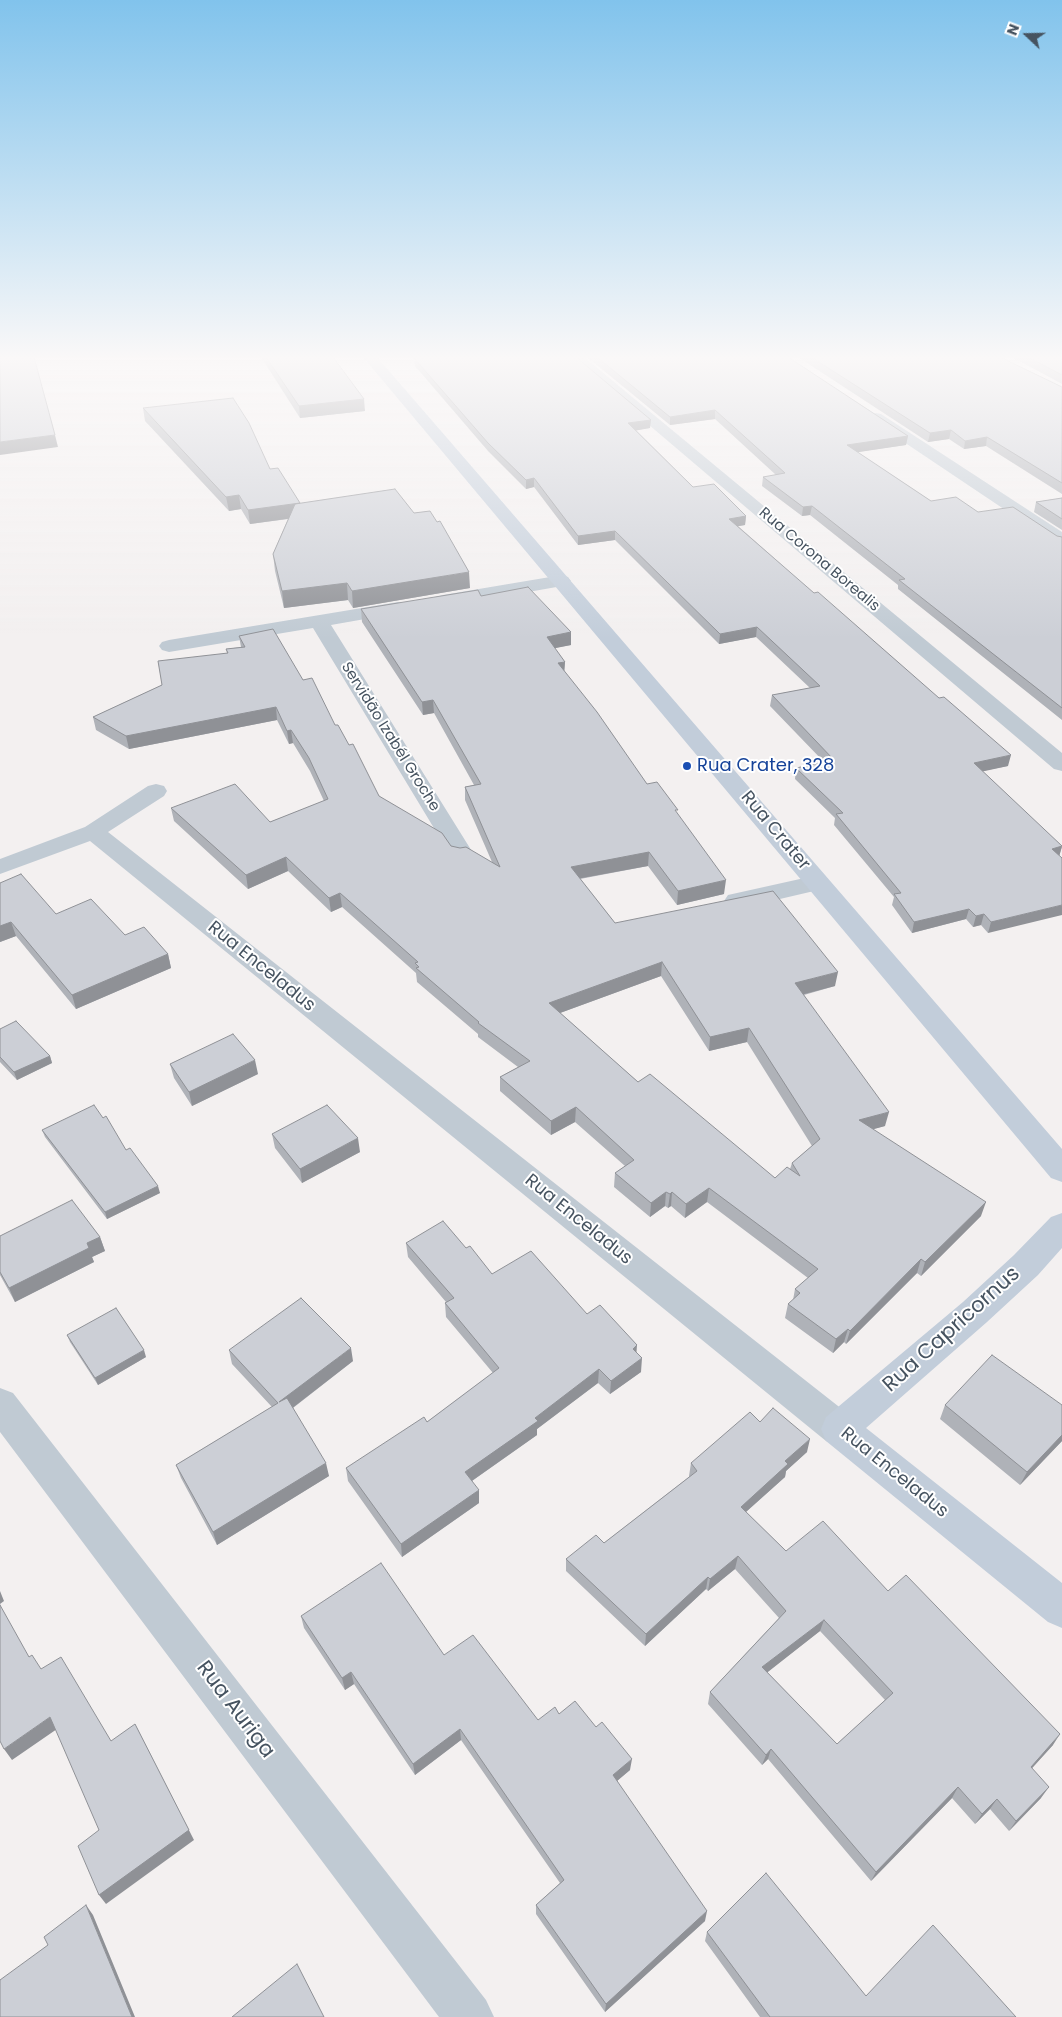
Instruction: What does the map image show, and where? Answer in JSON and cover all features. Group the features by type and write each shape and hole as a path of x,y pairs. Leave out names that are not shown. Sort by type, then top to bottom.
{"street":[{"name":"Rua Crater","path":"451,451 1062,1170"},
{"name":"Rua Corona Borealis","path":"688,451 1062,764"},
{"path":"928,451 1062,540"},
{"path":"169,646 562,581"},
{"name":"Servidão Izabél Groche","path":"319,621 462,853"},
{"path":"0,867 93,832 156,791"},
{"name":"Rua Enceladus","path":"93,832 1062,1608"},
{"path":"715,906 818,883"},
{"name":"Rua Capricornus","path":"839,1429 975,1312 1026,1264 1062,1226"},
{"name":"Rua Auriga","path":"0,1404 470,2017"}],"building":[{"path":"183,451 262,451 270,469 278,468 300,503 248,510 239,495 226,497"},
{"path":"496,451 657,451 693,487 714,484 746,516 729,519 814,593 818,592 939,698 944,697 1011,755 974,763 1062,846 1052,849 1062,858 1062,905 991,922 984,914 976,916 969,909 914,922 894,894 901,893 836,814 843,813 796,768 834,760 772,695 820,686 757,627 720,634 615,531 578,536 534,478 526,480"},
{"path":"761,451 856,451 931,501 956,497 978,512 1013,507 1057,536 1062,537 1062,708 899,580 905,579 812,506 803,507 763,477 785,473"},
{"path":"1010,451 1062,451 1062,483"},
{"path":"395,489 414,513 430,511 437,522 440,521 469,572 352,591 347,583 282,591 273,554 295,504"},
{"path":"1062,498 1062,519 1036,502"},
{"path":"528,587 571,632 547,637 565,662 558,663 597,712 647,784 657,782 726,880 678,891 649,852 571,867 615,923 773,891 838,972 795,983 889,1112 859,1120 986,1202 925,1262 921,1259 850,1331 848,1329 836,1339 788,1304 800,1293 795,1289 818,1269 709,1188 686,1204 672,1192 670,1194 666,1192 651,1203 615,1173 634,1160 576,1107 551,1121 500,1077 530,1061 478,1023 416,968 419,967 415,963 418,962 340,893 329,898 286,857 246,875 171,808 235,784 270,822 328,799 309,758 291,730 287,731 276,707 126,736 93,717 162,685 158,661 228,653 226,649 245,647 239,636 273,629 303,680 312,678 335,725 338,725 349,745 353,744 379,796 442,833 451,846 466,847 500,867 465,787 481,784 433,700 422,702 361,609 478,590 481,596","holes":["662,962 710,1037 749,1028 820,1139 792,1163 800,1176 787,1167 775,1178 650,1074 638,1082 549,1003"]},
{"path":"21,874 56,914 91,899 125,935 144,927 168,954 72,995 11,922 0,926 0,883"},
{"path":"16,1021 50,1056 14,1072 0,1057 0,1029"},
{"path":"233,1034 255,1060 189,1092 170,1064"},
{"path":"94,1105 103,1118 106,1116 126,1150 130,1148 158,1186 105,1212 42,1130"},
{"path":"327,1105 358,1138 300,1169 272,1134"},
{"path":"72,1200 100,1237 87,1243 89,1248 9,1288 0,1272 0,1236"},
{"path":"443,1221 466,1248 470,1246 492,1274 531,1251 587,1314 600,1305 637,1345 633,1349 642,1358 611,1381 599,1369 535,1418 538,1421 465,1472 479,1490 401,1544 346,1468 424,1417 427,1422 499,1368 445,1303 454,1298 406,1243"},
{"path":"301,1298 351,1348 279,1402 287,1398 326,1463 213,1532 176,1465 278,1403 229,1350"},
{"path":"116,1308 144,1350 95,1378 67,1335"},
{"path":"992,1355 1062,1405 1062,1435 1027,1472 945,1405"},
{"path":"773,1408 810,1439 785,1461 788,1464 741,1507 786,1551 823,1521 888,1591 906,1575 1060,1734 1031,1767 1049,1787 1016,1821 997,1799 982,1814 958,1787 876,1872 771,1749 766,1755 710,1692 786,1611 738,1556 710,1579 708,1577 646,1634 566,1559 596,1535 604,1543 697,1471 691,1463 750,1412 760,1422","holes":["824,1620 893,1693 837,1744 762,1667"]},
{"path":"381,1563 444,1655 473,1635 538,1720 555,1707 559,1714 575,1701 596,1727 602,1722 632,1759 613,1775 707,1911 606,2004 536,1905 564,1880 460,1729 413,1764 351,1672 342,1678 301,1616"},
{"path":"0,1605 29,1657 32,1655 41,1669 61,1657 111,1741 135,1724 189,1830 99,1895 78,1846 99,1830 50,1717 4,1749 0,1741"},
{"path":"766,1873 866,1996 933,1925 1016,2017 770,2017 707,1932"},
{"path":"86,1905 132,2017 0,2017 0,1980 48,1945 44,1937"},
{"path":"297,1964 324,2017 232,2017"}],"place":[{"name":"Rua Crater, 328","path":"687,766"}]}
